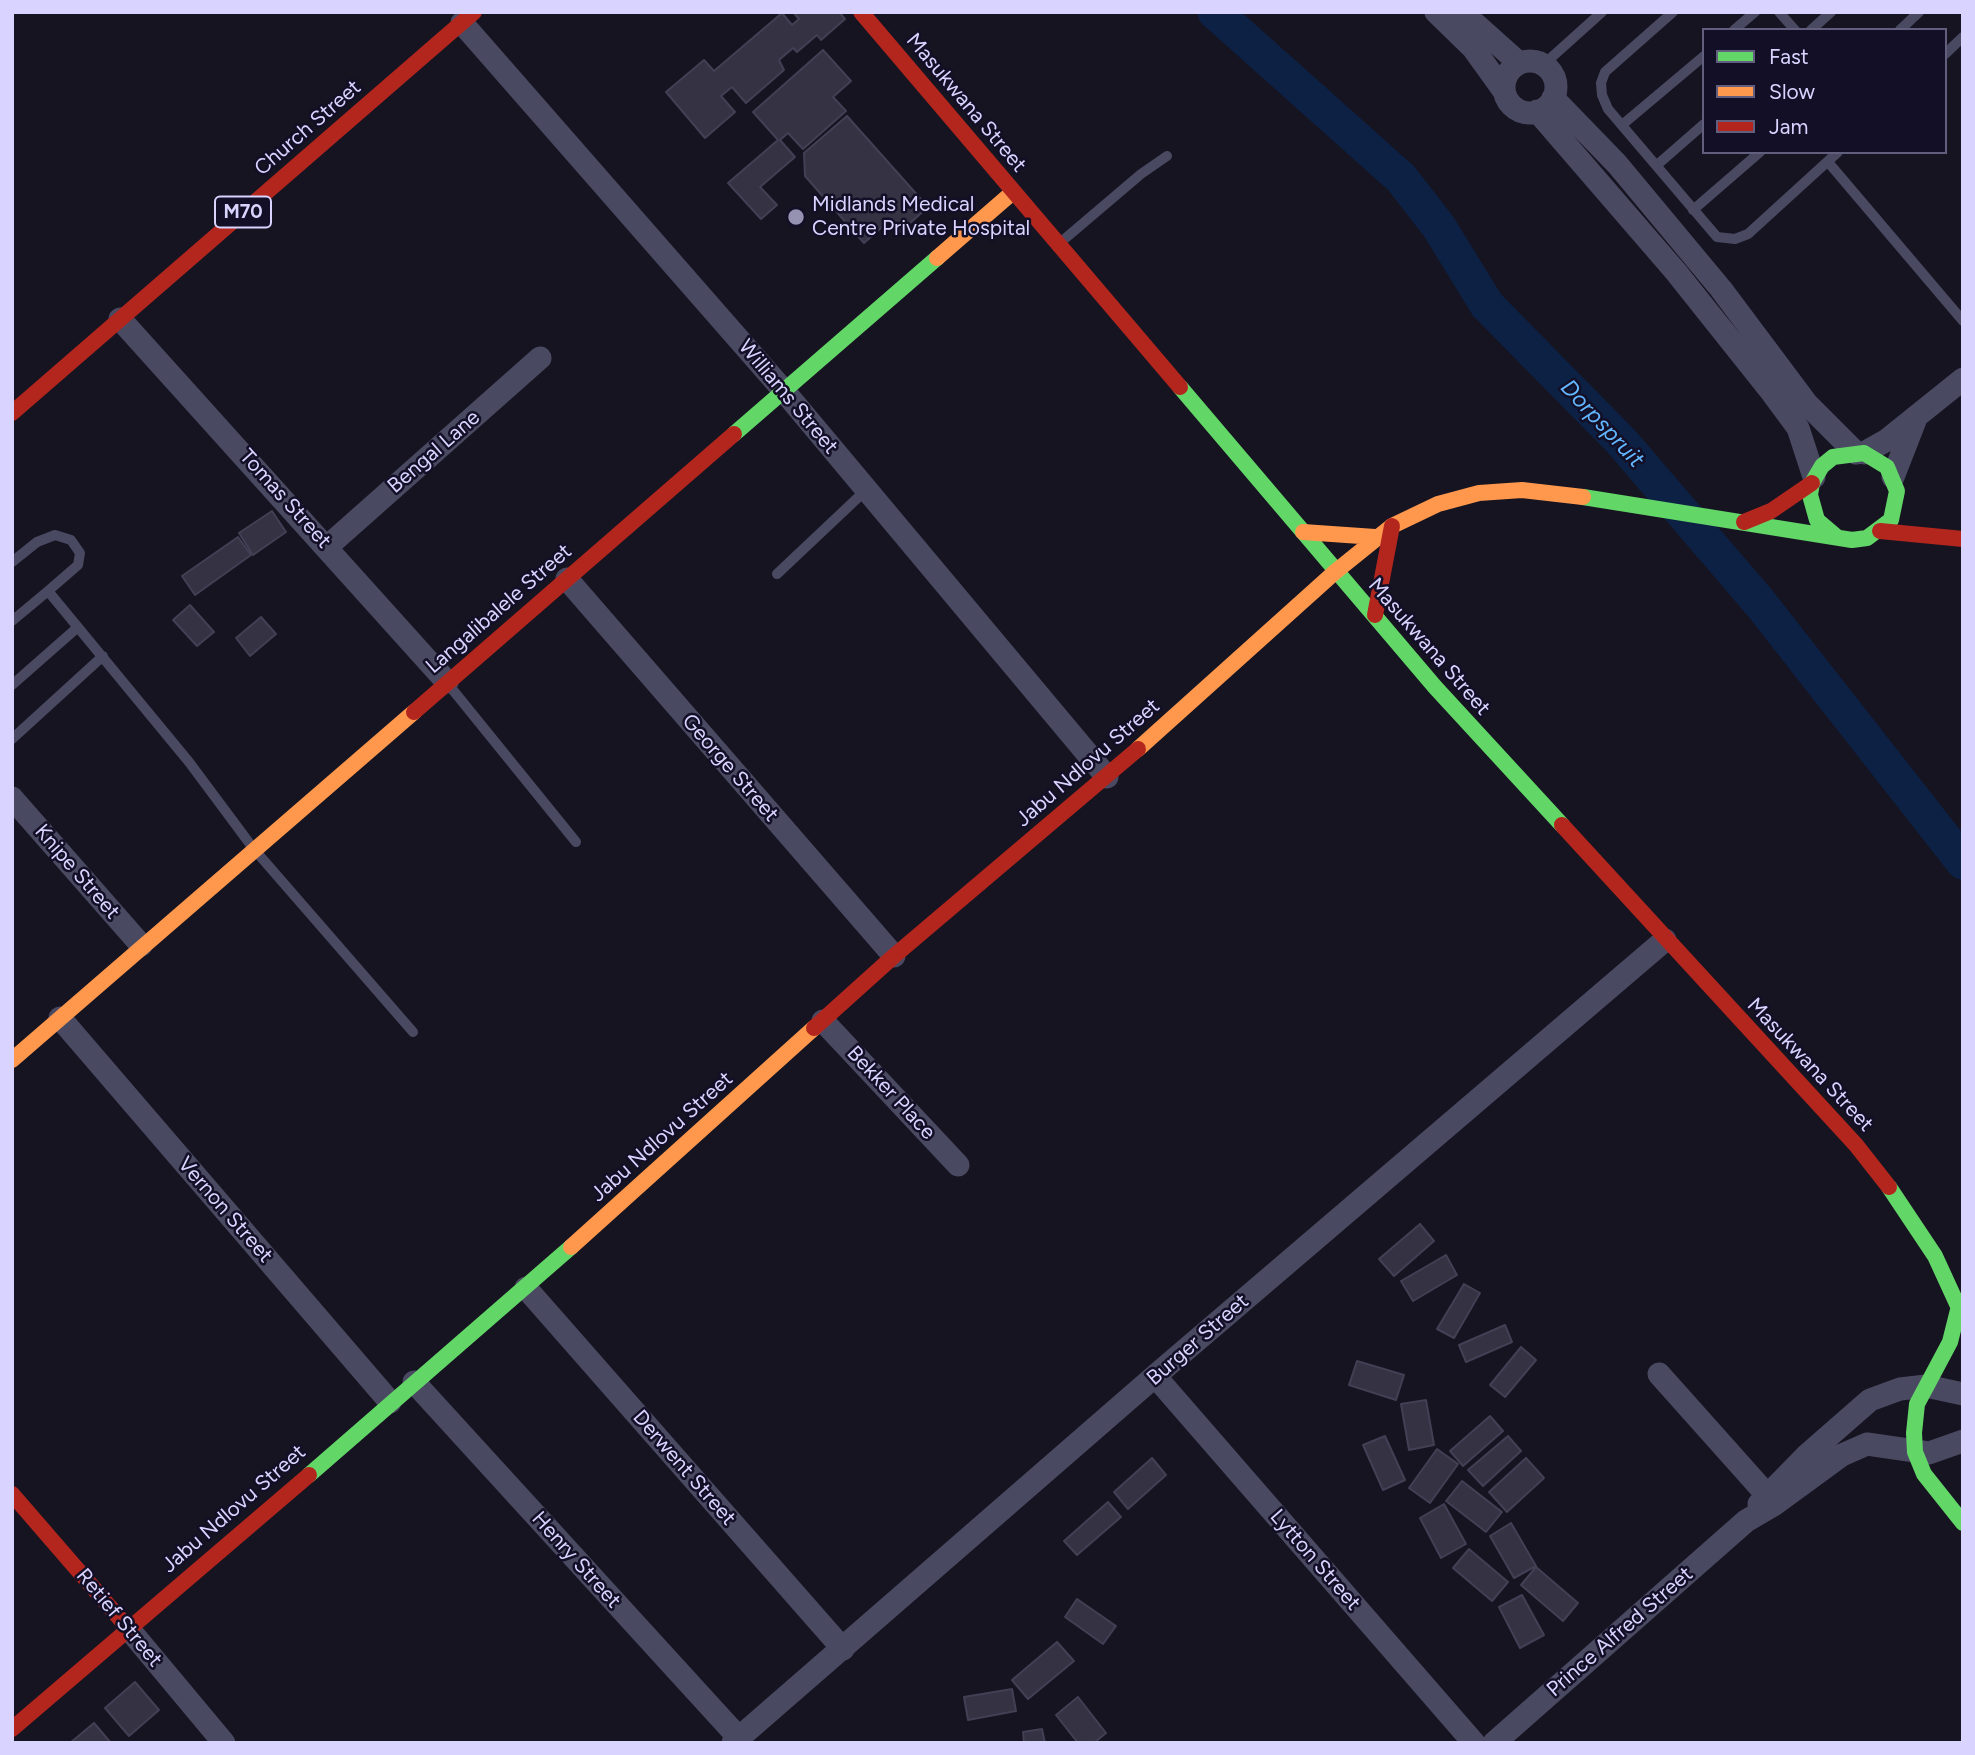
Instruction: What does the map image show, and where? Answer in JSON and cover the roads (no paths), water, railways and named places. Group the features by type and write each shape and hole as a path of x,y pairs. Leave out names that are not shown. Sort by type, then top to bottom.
{"street":[{"name":"Masukwana Street","path":"861,12 1435,687 1856,1145 1906,1210 1935,1256 1960,1313"},
{"path":"1436,12 1473,48 1513,106 1529,112 1545,105 1556,83 1543,65 1527,61 1519,63 1507,75 1504,92"},
{"path":"1462,12 1519,63"},
{"name":"Church Street","path":"12,413 468,17"},
{"name":"Williams Street","path":"468,17 1107,777"},
{"path":"1545,105 1617,164 1721,289 1807,404 1860,453 1878,460 1899,490"},
{"path":"1545,105 1798,428 1810,456 1813,480 1810,495 1817,520 1837,537 1852,540 1880,531 1959,539"},
{"name":"Langalibalele Street","path":"12,1059 1013,192"},
{"name":"Tomas Street","path":"120,318 328,546 447,682"},
{"name":"Bengal Lane","path":"328,546 540,358"},
{"path":"1737,521 1771,511 1813,480 1833,457 1860,453 1916,418 1963,380"},
{"path":"1880,531 1894,513 1916,418"},
{"name":"Jabu Ndlovu Street","path":"12,1729 526,1288 894,956 1107,777 1374,537 1438,504 1479,493 1522,490 1563,492 1837,537"},
{"path":"1925,517 1959,539"},
{"path":"1375,615 1392,526"},
{"path":"1303,532 1374,537"},
{"name":"George Street","path":"567,579 894,956"},
{"name":"Knipe Street","path":"12,798 141,945"},
{"name":"Burger Street","path":"736,1740 1155,1376 1665,940"},
{"name":"Vernon Street","path":"60,1018 390,1402"},
{"name":"Bekker Place","path":"823,1021 958,1166"},
{"name":"Derwent Street","path":"526,1288 843,1649"},
{"path":"1960,1313 1950,1342 1917,1404 1915,1452 1924,1474 1963,1523"},
{"path":"1659,1374 1771,1499"},
{"name":"Lytton Street","path":"1155,1376 1474,1743"},
{"name":"Henry Street","path":"414,1382 736,1740"},
{"name":"Prince Alfred Street","path":"1494,1743 1771,1499 1851,1415 1871,1400 1900,1389 1926,1386 1963,1394"},
{"name":"Prince Alfred Street","path":"1771,1499 1854,1448 1867,1444 1929,1454 1963,1441"},
{"name":"Retief Street","path":"12,1494 224,1743"}],"lane":[{"path":"1543,65 1602,12"},
{"path":"1673,12 1605,72 1601,83 1602,95 1622,125 1717,237 1735,239 1748,234 1836,154"},
{"path":"1736,28 1755,12"},
{"path":"1779,12 1794,28"},
{"path":"1813,28 1831,12"},
{"path":"1902,28 1919,12"},
{"path":"1947,52 1963,37"},
{"path":"1622,125 1702,58"},
{"path":"1657,164 1702,126"},
{"path":"1693,210 1758,154"},
{"path":"1059,243 1140,174 1167,156"},
{"path":"1828,162 1963,321"},
{"path":"777,574 866,490"},
{"path":"12,562 37,542 55,535 71,541 80,553 78,565 12,621"},
{"path":"48,591 103,656 253,848 413,1032"},
{"path":"12,685 78,627"},
{"path":"12,739 103,656"},
{"path":"447,682 576,842"}],"waterway":[{"name":"Dorpspruit","path":"1215,12 1401,178 1439,227 1487,305 1621,441 1760,603 1963,862"}],"place":[{"name":"Midlands Medical Centre Private Hospital","path":"796,217"}]}
